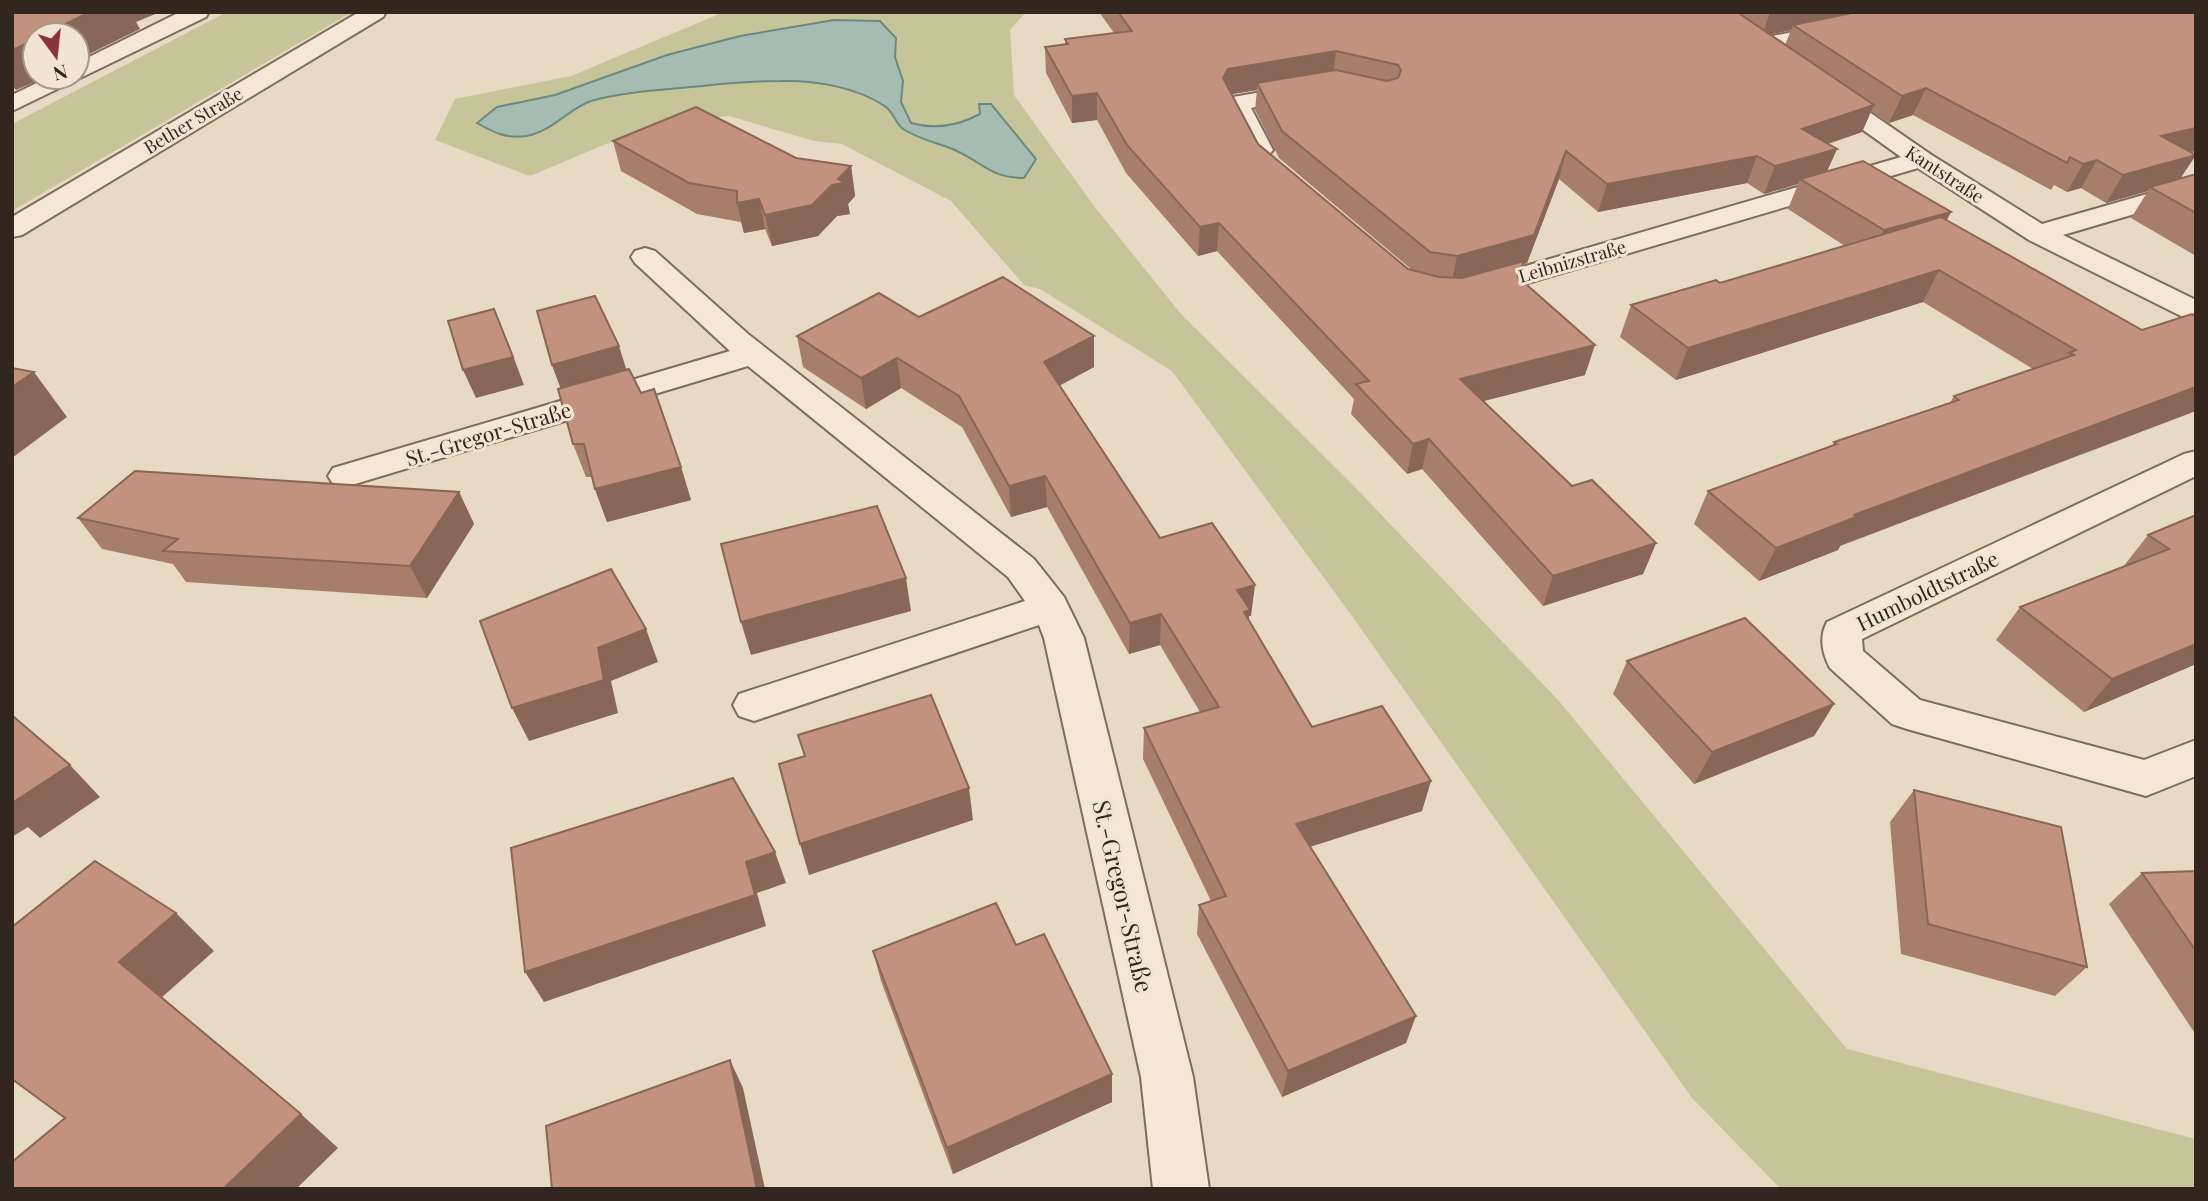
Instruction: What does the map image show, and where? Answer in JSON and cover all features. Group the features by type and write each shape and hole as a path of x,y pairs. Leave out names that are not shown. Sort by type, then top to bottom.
{"street":[{"path":"91,65 198,12"},
{"name":"Bether Straße","path":"12,229 375,12"},
{"name":"Kantstraße","path":"1926,12 1748,39 1921,159 2039,234 2196,312"},
{"path":"1277,173 1266,164 1236,103 1334,87"},
{"path":"12,104 39,91"},
{"name":"Leibnizstraße","path":"1439,294 1452,297 1921,159"},
{"path":"2039,234 2081,219 2196,188"},
{"name":"St.-Gregor-Straße","path":"645,257 752,354 1021,568 1050,607 1064,638 1167,1077 1181,1189"},
{"name":"St.-Gregor-Straße","path":"345,476 752,354"},
{"name":"Humboldtstraße","path":"2196,462 1841,632 1844,657 1907,713 2146,778 2196,757"},
{"path":"754,705 1050,607"}],"green space":[{"path":"227,12 352,12 12,211 12,124 75,91 91,91 91,83"},
{"path":"724,12 1026,12 1010,30 1014,95 1094,206 1181,314 1353,485 1559,701 1847,1049 2196,1139 2196,1189 1781,1189 1692,1098 1352,616 1172,371 1040,289 1024,285 951,201 842,144 814,141 729,116 656,123 530,176 435,140 455,99 571,76"}],"shaded area":[{"path":"834,20 880,21 896,38 895,57 903,81 901,102 911,123 929,126 955,124 980,114 979,104 991,104 1036,159 1024,178 996,173 957,151 909,133 900,126 886,107 872,99 847,89 807,82 731,83 646,91 605,98 584,104 544,130 519,137 494,132 477,123 497,107 555,95 667,55 740,36"}],"building":[{"path":"12,12 90,12 71,21 21,21 21,46 12,50"},
{"path":"1118,12 1737,12 1874,105 1802,129 1837,149 1775,166 1757,156 1607,184 1566,151 1534,235 1457,256 1430,252 1282,131 1257,83 1336,70 1387,81 1398,78 1401,70 1398,65 1336,51 1228,69 1223,78 1258,144 1408,269 1439,277 1462,278 1524,261 1518,277 1595,345 1460,379 1572,486 1592,480 1656,543 1553,576 1429,439 1413,444 1356,384 1369,381 1219,223 1200,227 1127,145 1097,93 1072,96 1045,47 1068,44 1065,39 1132,31"},
{"path":"1857,12 2196,12 2196,128 2161,136 2196,155 2123,175 2097,160 2083,164 2070,157 2067,163 1926,88 1902,96 1793,25"},
{"path":"696,107 796,158 851,166 838,179 845,183 832,185 812,205 765,215 759,199 737,203 737,191 689,183 613,141"},
{"path":"1863,161 1951,212 1884,230 1800,179"},
{"path":"2196,174 2196,213 2150,187"},
{"path":"1941,217 2142,330 2192,314 2196,316 2196,387 1854,515 1856,517 1776,548 1708,491 1837,444 1834,442 1959,400 1954,396 2074,355 2069,353 2076,350 1939,270 1688,348 1631,305 1716,280 1720,283"},
{"path":"1003,277 1094,336 1044,362 1160,538 1212,523 1255,585 1237,590 1250,610 1244,612 1312,727 1382,706 1431,781 1296,824 1416,1016 1288,1071 1199,905 1226,896 1144,728 1219,707 1161,614 1130,623 1045,476 1009,486 959,396 897,358 861,378 797,336 879,293 919,317"},
{"path":"595,296 619,346 552,365 537,311"},
{"path":"494,309 513,357 463,370 448,321"},
{"path":"12,368 34,372 12,387"},
{"path":"629,369 641,393 654,389 681,467 595,489 584,444 573,444 558,389"},
{"path":"135,471 459,492 410,566 163,551 178,539 78,518"},
{"path":"877,506 906,578 741,622 721,544"},
{"path":"2196,515 2196,644 2112,679 2020,607 2169,549 2148,535"},
{"path":"611,569 646,629 598,648 604,680 512,708 480,621"},
{"path":"1745,618 1834,704 1712,752 1627,661"},
{"path":"931,695 969,788 800,844 779,764 805,756 798,735"},
{"path":"12,718 70,765 12,803"},
{"path":"733,778 775,852 746,862 755,895 525,972 511,848"},
{"path":"1914,790 2061,827 2087,967 1928,924"},
{"path":"95,861 176,913 119,962 301,1114 223,1189 12,1189 12,1162 65,1118 12,1079 12,927"},
{"path":"2196,871 2196,951 2142,873"},
{"path":"996,903 1016,945 1044,934 1112,1074 947,1148 873,951"},
{"path":"730,1060 757,1189 552,1189 546,1126"}]}
